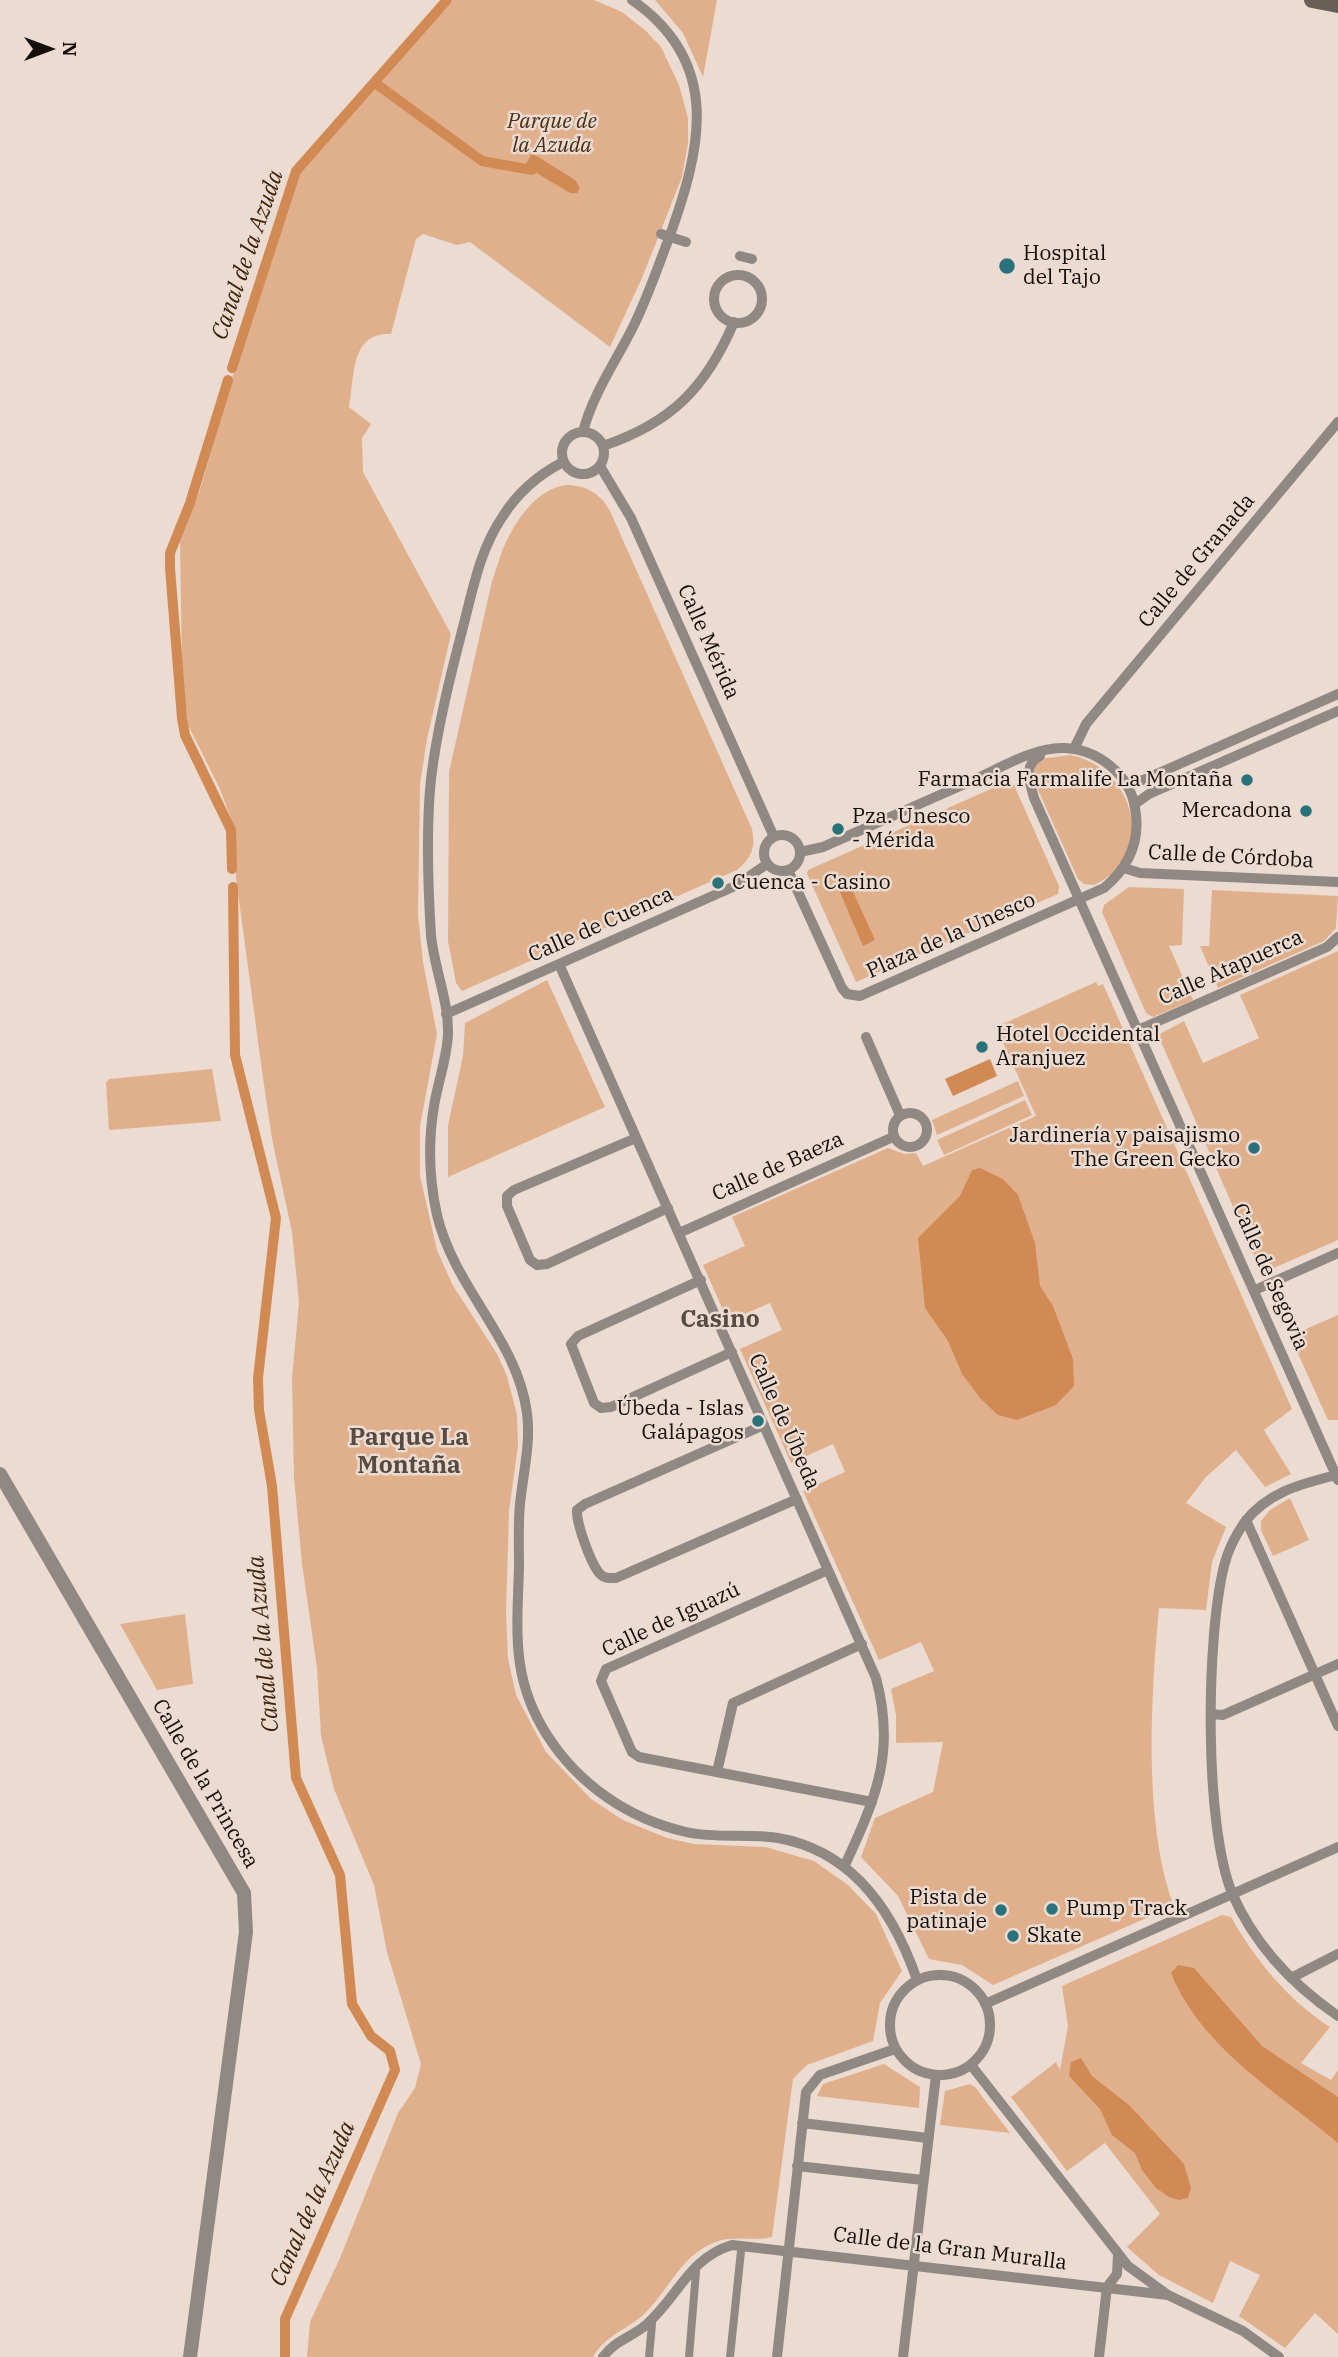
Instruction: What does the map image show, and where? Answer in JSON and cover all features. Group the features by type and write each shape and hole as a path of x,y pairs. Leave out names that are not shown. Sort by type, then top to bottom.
{"main road":[{"path":"1312,0 1338,5"}],"street":[{"path":"583,432 589,411 632,329 697,141 697,99 693,80 678,46 658,20 632,0"},
{"path":"665,235 686,242"},
{"path":"740,256 752,259"},
{"path":"742,275 756,283 762,298 761,306 752,318 734,322 718,311 715,296 721,282 742,275"},
{"path":"603,446 641,432 678,408 716,361 734,322"},
{"name":"Calle de Granada","path":"1074,750 1086,724 1338,422"},
{"path":"583,432 595,436 603,446 600,466 583,475 571,471 563,461 563,444 572,435 583,432"},
{"path":"563,461 534,479 517,497 489,538 466,616 435,754 430,805 431,935 448,1038 430,1137 431,1182 448,1251 477,1306 503,1342 519,1377 527,1414 528,1448 520,1502 515,1624 518,1661 529,1700 545,1733 582,1777 632,1813 689,1833 779,1838 802,1845 845,1865 885,1909 917,1980"},
{"name":"Calle Mérida","path":"600,466 616,488 631,518 774,837"},
{"path":"1125,783 1143,780 1338,694"},
{"path":"1135,804 1149,794 1338,711"},
{"path":"1051,750 1030,763 1028,775 1033,794 1080,900"},
{"name":"Plaza de la Unesco","path":"788,870 842,988 853,996 870,993 1099,890 1124,868 1137,836 1135,804 1125,783 1105,761 1074,750 1051,750 986,775 823,847 800,852"},
{"path":"986,775 1014,770 1033,794"},
{"path":"774,837 791,838 800,852 797,863 788,870 777,870 767,864 764,852 774,837"},
{"path":"1063,863 1079,886 1099,890"},
{"name":"Calle de Cuenca","path":"446,1014 735,886 767,864"},
{"name":"Calle de Córdoba","path":"1124,868 1140,873 1338,882"},
{"name":"Calle de Segovia","path":"1080,900 1337,1478"},
{"name":"Calle Atapuerca","path":"1138,1030 1327,947 1338,937"},
{"name":"Calle de Úbeda","path":"559,964 876,1678 885,1711 886,1742 872,1802 845,1865"},
{"path":"866,1037 900,1115 892,1125 893,1137"},
{"name":"Calle de Baeza","path":"679,1233 893,1137 903,1146 910,1147 925,1138 927,1130 921,1116 914,1113 900,1115"},
{"path":"636,1138 514,1190 507,1196 507,1206 530,1260 537,1265 547,1264 668,1208"},
{"path":"1255,1290 1338,1254"},
{"path":"701,1280 578,1336 571,1344 594,1403 601,1408 611,1407 732,1352"},
{"path":"764,1425 585,1504 577,1510 576,1521 598,1573 606,1578 616,1578 797,1499"},
{"name":"Calle de la Princesa","path":"0,1474 244,1893 246,1932 190,2357"},
{"path":"1337,1478 1289,1488 1265,1501 1246,1520 1233,1539 1224,1565 1215,1639 1212,1714 1215,1819 1220,1853 1233,1894 1262,1944 1291,1978 1338,2016"},
{"path":"1246,1520 1338,1726"},
{"name":"Calle de Iguazú","path":"828,1570 606,1669 601,1681 632,1752 639,1757 872,1802"},
{"path":"717,1772 733,1703 862,1644"},
{"path":"1212,1714 1223,1715 1338,1664"},
{"path":"985,2004 1338,1847"},
{"path":"1291,1978 1338,1954"},
{"path":"942,1975 959,1979 977,1991 985,2004 990,2022 988,2037 982,2053 971,2065 948,2075 936,2075 920,2071 906,2062 895,2049 890,2034 892,2007 904,1990 917,1980 942,1975"},
{"path":"777,2357 806,2092 812,2081 820,2075 895,2049"},
{"path":"971,2065 1118,2255 1168,2295 1243,2331 1279,2357"},
{"path":"903,2357 936,2075"},
{"path":"802,2123 928,2138"},
{"path":"797,2166 923,2180"},
{"name":"Calle de la Gran Muralla","path":"603,2357 614,2344 651,2320 694,2267 710,2253 732,2245 1168,2295"},
{"path":"730,2357 741,2250"},
{"path":"1099,2357 1107,2287 1117,2274 1118,2255"},
{"path":"689,2357 696,2272"},
{"path":"649,2357 652,2324"}],"green space":[{"name":"Parque de la Azuda","path":"453,0 594,0 622,12 661,47 679,85 688,118 688,143 682,177 642,278 610,347 470,242 457,245 423,234 416,239 391,334 378,335 368,340 361,348 354,370 349,407 371,424 362,438 363,472 451,634 427,739 420,784 418,915 423,962 437,1034 420,1126 420,1176 437,1250 452,1284 497,1354 507,1376 517,1415 518,1446 509,1511 506,1613 508,1659 516,1695 546,1752 591,1799 623,1820 667,1838 694,1844 765,1847 814,1861 848,1885 876,1914 902,1971 880,2003 873,2041 807,2065 793,2079 772,2237 720,2240 701,2249 682,2266 642,2316 609,2339 593,2357 307,2357 310,2322 340,2258 398,2113 415,2088 421,2064 387,1952 374,1885 334,1789 321,1736 317,1668 302,1564 294,1478 292,1379 299,1302 292,1232 272,1139 262,1071 236,878 236,832 220,789 188,725 182,671 180,541 201,487 235,368 299,172"},
{"path":"655,0 717,0 703,77 683,33"},
{"path":"566,485 592,492 610,511 752,829 753,847 749,857 737,870 462,991 456,983 448,941 449,772 492,581 502,551 526,509 544,493"},
{"path":"1070,755 1092,763 1110,776 1123,793 1130,813 1132,834 1127,854 1114,871 1094,885 1084,884 1078,879 1031,774 1040,759"},
{"path":"1009,781 1014,785 1059,886 1058,894 856,982 807,874 808,870"},
{"path":"1129,887 1184,889 1182,945 1169,946 1193,1000 1153,1017 1146,1013 1102,912 1104,905"},
{"path":"1212,890 1338,896 1336,928 1324,941 1218,988 1200,946 1209,946"},
{"path":"1338,951 1338,1240 1262,1273 1158,1035 1184,1021 1203,1063 1259,1038 1240,995"},
{"path":"547,980 605,1107 448,1177 448,1125 463,1056 465,1023"},
{"path":"1096,982 1098,986 1103,984 1292,1409 1264,1430 1291,1474 1265,1487 1236,1450 1206,1477 1186,1503 1226,1527 1212,1562 1206,1610 1159,1608 1152,1719 1154,1799 1157,1837 1174,1906 993,1985 962,1965 929,1959 898,1896 861,1857 875,1818 933,1792 943,1742 896,1743 896,1715 891,1689 934,1671 921,1642 879,1660 803,1491 845,1472 833,1444 791,1463 740,1349 782,1330 770,1303 728,1321 703,1265 745,1246 732,1217 888,1148 904,1154 916,1153 923,1166 1036,1116 996,1027"},
{"path":"212,1069 221,1121 109,1130 106,1082 109,1079"},
{"path":"1018,1081 1024,1096 937,1135 932,1120"},
{"path":"1025,1100 1032,1115 944,1155 937,1140"},
{"path":"1338,1315 1338,1420 1328,1420 1290,1336"},
{"path":"1290,1498 1309,1540 1273,1556 1261,1530 1261,1521 1270,1510"},
{"path":"185,1614 193,1684 157,1690 120,1624"},
{"path":"1222,1915 1231,1917 1262,1964 1286,1991 1330,2027 1301,2063 1331,2080 1338,2070 1338,2334 1315,2313 1285,2348 1239,2316 1260,2275 1230,2261 1213,2303 1159,2275 1127,2247 1160,2214 1105,2143 1067,2171 1011,2097 1056,2062 1060,2070 1068,2026 1062,1986"},
{"path":"884,2064 920,2087 919,2108 817,2096 823,2084"},
{"path":"970,2084 1010,2133 940,2125 945,2091"}],"shaded area":[{"path":"532,153 575,180 580,188 577,193 570,193 525,166"},
{"path":"850,885 875,940 863,946 839,890"},
{"path":"990,1059 997,1076 953,1096 945,1079"},
{"path":"980,1168 1003,1179 1018,1195 1035,1243 1040,1286 1053,1306 1073,1359 1074,1386 1056,1405 1017,1420 998,1415 980,1398 962,1374 948,1341 925,1308 918,1238 960,1196 972,1170"},
{"path":"1178,1965 1194,1968 1262,2046 1338,2097 1338,2143 1221,2047 1184,2000 1171,1973"},
{"path":"1081,2058 1092,2076 1129,2105 1184,2164 1191,2188 1188,2198 1179,2200 1169,2197 1156,2188 1142,2170 1135,2153 1112,2135 1100,2109 1069,2076 1071,2062"}],"waterway":[{"name":"Canal de la Azuda","path":"232,368 296,171 447,0"},
{"path":"375,83 482,161 532,170 534,166"},
{"name":"Canal de la Azuda","path":"228,380 190,503 170,553 170,568 185,735 231,830 232,869"},
{"name":"Canal de la Azuda","path":"233,887 235,1055 276,1218 258,1378 259,1410 272,1486 296,1778 340,1875 352,2004 371,2036 390,2051 395,2070 285,2319 285,2357"}],"place":[{"name":"Hospital del Tajo","path":"1007,266"},
{"name":"Farmacia Farmalife La Montaña","path":"1247,780"},
{"name":"Mercadona","path":"1306,811"},
{"name":"Pza. Unesco - Mérida","path":"838,829"},
{"name":"Cuenca - Casino","path":"718,883"},
{"name":"Hotel Occidental Aranjuez","path":"982,1047"},
{"name":"Jardinería y paisajismo The Green Gecko","path":"1254,1148"},
{"name":"Úbeda - Islas Galápagos","path":"758,1421"},
{"name":"Pump Track","path":"1052,1909"},
{"name":"Pista de patinaje","path":"1001,1910"},
{"name":"Skate","path":"1013,1936"}],"district":[{"name":"Casino","path":"720,1320"},
{"name":"Parque La Montaña","path":"409,1452"}]}
